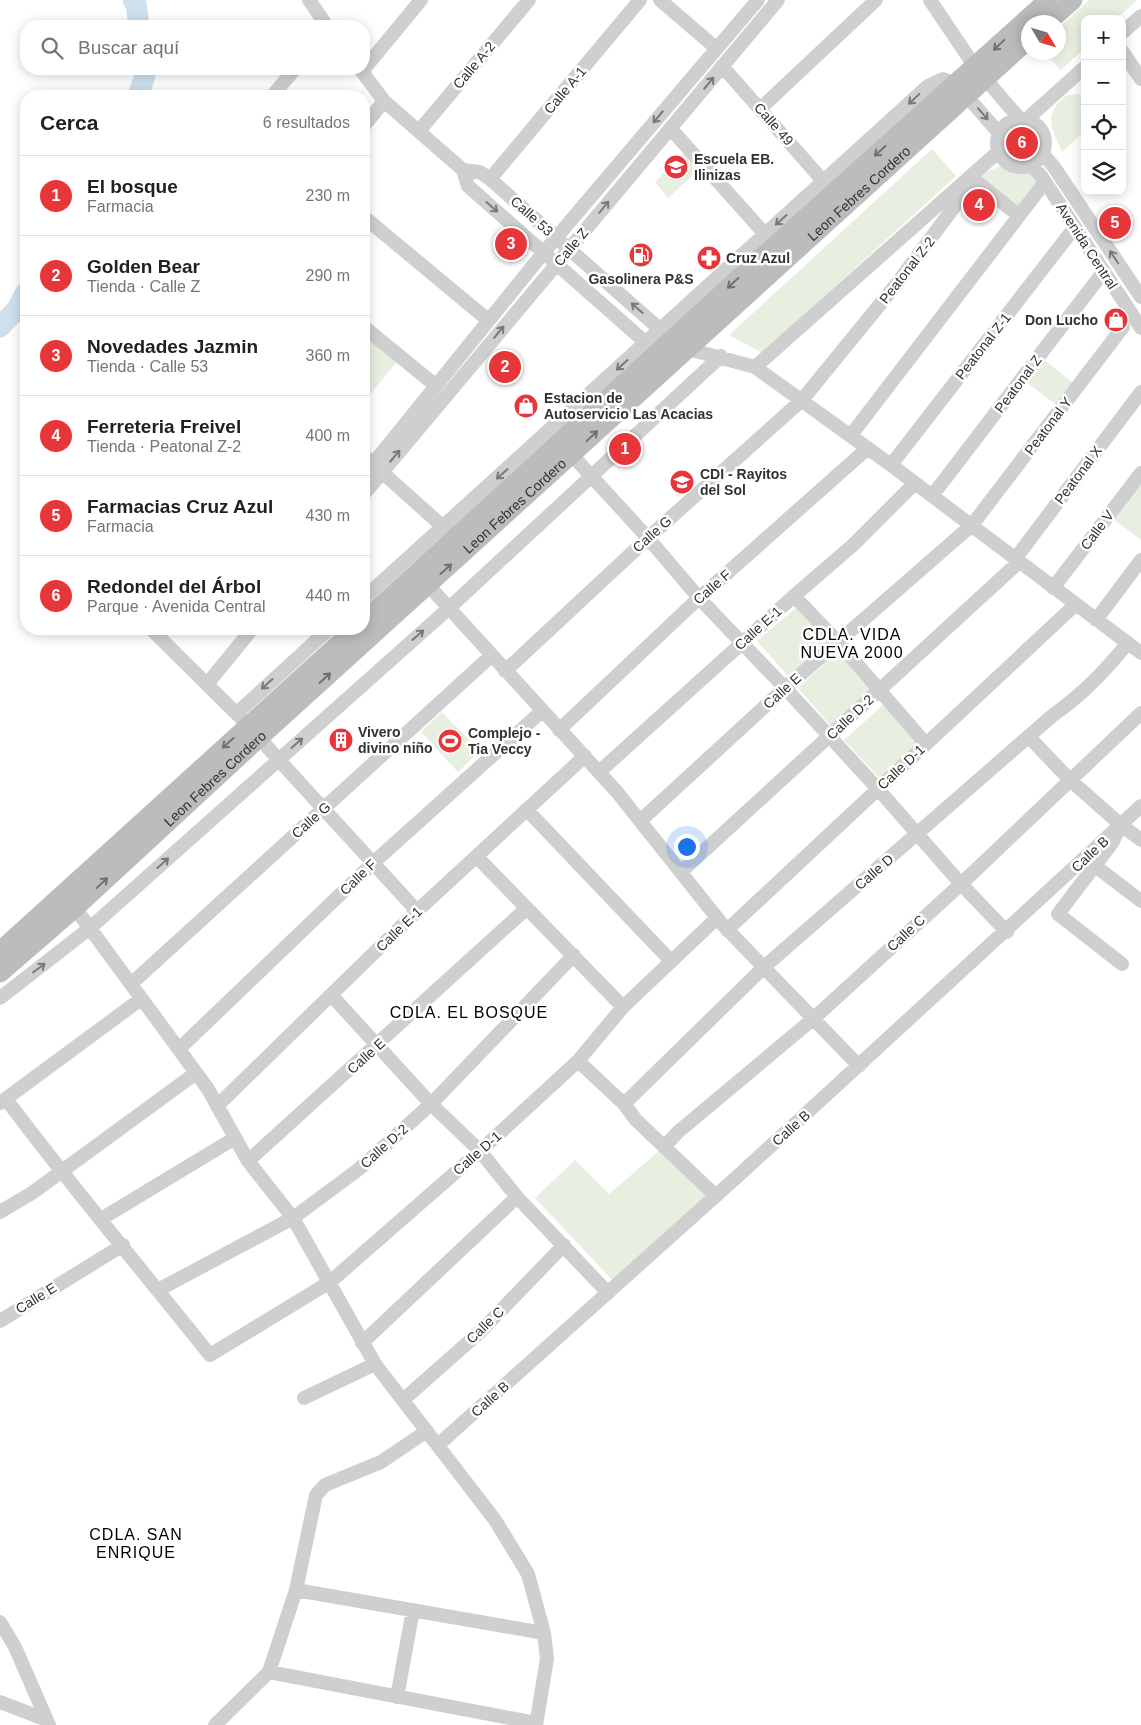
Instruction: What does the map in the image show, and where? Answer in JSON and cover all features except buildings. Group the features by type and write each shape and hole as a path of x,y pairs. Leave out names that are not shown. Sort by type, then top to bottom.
{"street":[{"path":"370,60 421,0"},
{"name":"Calle A-2","path":"419,131 529,0"},
{"name":"Calle A-1","path":"490,179 640,0"},
{"path":"660,0 716,48"},
{"name":"Calle Z","path":"370,467 544,252 758,0"},
{"name":"Calle Z","path":"370,467 557,263 778,0"},
{"path":"761,108 876,0"},
{"path":"930,0 980,73 1023,119 1041,129 1045,137 1043,154 1031,165 1013,166 998,152 999,133 1007,123 1023,119 1081,70"},
{"name":"Leon Febres Cordero","path":"370,616 455,538 565,450 657,354 980,73 1048,0"},
{"path":"1056,15 1073,0"},
{"path":"313,2 324,20"},
{"path":"1126,29 1141,16"},
{"name":"Leon Febres Cordero","path":"980,73 1021,45"},
{"path":"1126,57 1141,79"},
{"name":"Calle 49","path":"722,66 761,108 824,182"},
{"path":"277,90 290,75"},
{"name":"Calle 53","path":"366,75 384,101 463,170 468,186 557,263 657,354"},
{"path":"961,90 999,133"},
{"name":"Leon Febres Cordero","path":"674,339 762,244 852,167 961,90"},
{"path":"370,118 384,101"},
{"path":"671,128 762,244"},
{"path":"755,367 998,152"},
{"name":"Avenida Central","path":"1043,154 1054,167 1141,297"},
{"name":"Avenida Central","path":"1031,165 1045,182 1141,328"},
{"path":"811,203 824,182 852,167"},
{"name":"Calle 53","path":"463,170 480,172 490,179 674,339"},
{"name":"Peatonal Z-2","path":"802,400 895,286 972,183 977,182 1018,215"},
{"path":"851,435 1045,182"},
{"path":"370,222 488,320"},
{"name":"Peatonal Z-1","path":"892,465 1075,227"},
{"name":"Peatonal Z","path":"932,496 1104,271"},
{"name":"Peatonal Y","path":"972,525 1123,327"},
{"path":"370,332 435,386"},
{"path":"674,339 755,367 892,465 1075,605 1137,648"},
{"name":"Leon Febres Cordero","path":"565,450 606,390 657,354"},
{"path":"0,998 90,928 448,609 720,356"},
{"path":"370,467 455,538 556,425 606,390"},
{"name":"Peatonal X","path":"1017,560 1141,392"},
{"name":"Calle G","path":"505,671 648,538 802,400"},
{"path":"556,425 565,450 592,475 699,598 743,642 878,789 961,884 1007,932"},
{"name":"Calle F","path":"560,730 699,598 868,448"},
{"name":"Calle V","path":"1053,588 1141,472"},
{"name":"Calle E-1","path":"599,772 853,545 915,483"},
{"name":"Calle E","path":"640,821 785,688 972,525"},
{"name":"Calle D-2","path":"681,872 1017,560"},
{"path":"1096,620 1141,560"},
{"path":"370,593 382,582 416,574 599,772 717,918 859,1066"},
{"name":"Leon Febres Cordero","path":"370,615 416,574"},
{"path":"382,582 383,604"},
{"path":"794,596 838,642 926,744"},
{"name":"Calle D-1","path":"728,930 1075,605"},
{"path":"158,635 248,725 417,911"},
{"path":"204,680 236,635"},
{"path":"204,680 246,635"},
{"path":"248,725 324,635"},
{"name":"Leon Febres Cordero","path":"0,952 348,635"},
{"name":"Leon Febres Cordero","path":"0,973 75,908 248,725 348,635"},
{"name":"Calle D","path":"624,1104 764,967 1029,737 1137,648"},
{"name":"Calle G","path":"131,984 491,656"},
{"name":"Calle F","path":"179,1049 373,863 542,710"},
{"name":"Calle C","path":"665,1146 678,1132 814,1019 961,884 1141,713"},
{"path":"1029,737 1070,780 1141,840"},
{"name":"Calle E-1","path":"217,1106 332,996 417,911 584,756"},
{"name":"Calle B","path":"438,1445 1007,932 1141,806"},
{"path":"527,810 671,961"},
{"path":"1121,825 1112,843 1058,914 1122,964"},
{"path":"477,857 623,1007"},
{"path":"1094,865 1141,901"},
{"path":"75,908 196,1072 248,1161 293,1218 375,1364 495,1520 528,1574 544,1633 547,1660 536,1724 269,1672"},
{"name":"Calle E","path":"248,1161 527,908"},
{"name":"Calle D-1","path":"158,1290 210,1356 330,1282 480,1151 578,1061 623,1007 717,918"},
{"name":"Calle D-2","path":"158,1290 293,1218 359,1169 431,1104 574,955"},
{"path":"332,996 379,1044 431,1104 480,1151 517,1197 608,1293"},
{"path":"141,999 3,1101 158,1290"},
{"path":"578,1061 624,1104 636,1120 716,1196"},
{"path":"0,1212 60,1172 196,1072"},
{"path":"101,1219 234,1138"},
{"path":"362,1343 517,1197"},
{"name":"Calle E","path":"0,1321 122,1244"},
{"name":"Calle C","path":"403,1400 481,1331 564,1245"},
{"path":"304,1398 375,1364"},
{"path":"215,1725 269,1672 296,1590 316,1495 325,1485 381,1462 427,1431"},
{"path":"296,1590 544,1633"},
{"path":"397,1697 413,1610"},
{"path":"0,1622 15,1647 48,1722"},
{"path":"0,1702 48,1722"}],"shaded area":[{"path":"1089,0 1137,0 1120,15 1081,15 1081,52 1061,70 1051,60 1066,60 1066,21"},
{"path":"1080,94 1081,96 1081,135 1062,152 1051,122 1054,109 1067,95"},
{"path":"1025,122 1033,125 1039,131 1042,143 1039,155 1033,161 1017,164 1009,161 1003,155 1000,139 1003,131 1009,125"},
{"path":"932,149 956,176 762,353 729,335"},
{"path":"684,153 699,170 668,198 655,182"},
{"path":"1004,165 1012,169 1026,170 1041,184 1017,211 977,179 983,173"},
{"path":"370,336 399,359 370,395"},
{"path":"1042,358 1073,383 1059,403 1055,404 1025,381"},
{"path":"1141,484 1141,540 1112,518"},
{"path":"799,605 830,640 789,677 757,641"},
{"path":"840,649 873,689 832,727 798,688"},
{"path":"885,703 921,744 881,780 844,740"},
{"name":"Complejo - Tia Veccy","path":"442,712 480,751 458,772 421,732"},
{"path":"660,1150 708,1198 615,1283 535,1198 575,1160 609,1194"}],"waterway":[{"path":"133,0 136,4 138,20"},
{"path":"140,90 145,75"},
{"path":"0,327 20,303"}],"place":[{"name":"Redondel del Árbol","path":"1022,143"},
{"name":"Escuela EB. Ilinizas","path":"676,167"},
{"name":"Ferreteria Freivel","path":"979,205"},
{"name":"Farmacias Cruz Azul","path":"1115,223"},
{"name":"Novedades Jazmin","path":"511,244"},
{"name":"Gasolinera P&S","path":"641,255"},
{"name":"Cruz Azul","path":"709,258"},
{"name":"Don Lucho","path":"1116,320"},
{"name":"Golden Bear","path":"505,367"},
{"name":"Estacion de Autoservicio Las Acacias","path":"526,406"},
{"name":"El bosque","path":"625,449"},
{"name":"CDI - Rayitos del Sol","path":"682,482"},
{"name":"Vivero divino niño","path":"341,740"},
{"name":"Complejo - Tia Veccy","path":"450,741"}],"district":[{"name":"CDLA. VIDA NUEVA 2000","path":"852,643"},
{"name":"CDLA. EL BOSQUE","path":"469,1012"},
{"name":"CDLA. SAN ENRIQUE","path":"136,1543"}]}
